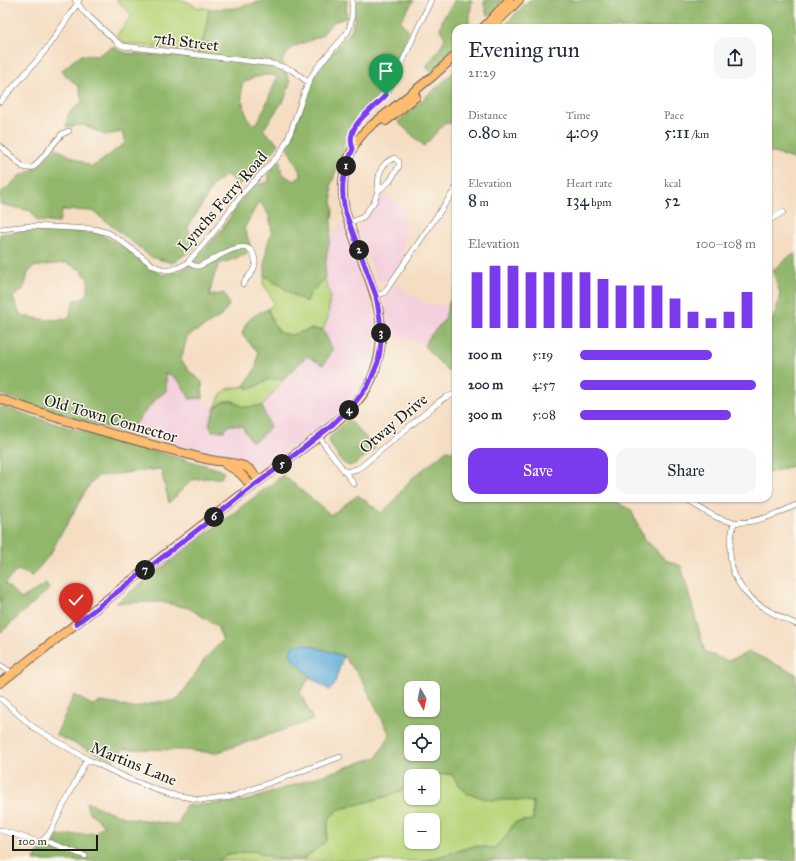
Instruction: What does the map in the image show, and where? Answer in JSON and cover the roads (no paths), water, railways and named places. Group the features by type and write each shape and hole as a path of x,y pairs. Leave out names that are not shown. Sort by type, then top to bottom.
{"main road":[{"path":"487,24 509,0"},
{"path":"495,24 519,0"},
{"path":"0,683 344,415 370,382 378,362 381,341 380,319 376,296 345,211 343,197 344,170 360,137 372,125 433,76 452,59"},
{"path":"353,149 452,66"},
{"name":"Old Town Connector","path":"0,399 81,426 216,461 235,463 245,466 253,472 259,481"},
{"name":"Old Town Connector","path":"216,461 235,469 252,487"}],"street":[{"name":"Lynchs Ferry Road","path":"0,229 30,226 94,229 109,233 158,268 171,270 182,266 188,262 213,233 241,195 280,154 288,139 308,82 316,69 350,28 352,22 352,0"},
{"path":"353,149 351,139 355,126 386,95 431,0"},
{"name":"7th Street","path":"77,1 85,13 123,46 272,64 292,70 308,82"},
{"path":"0,102 51,43 77,1"},
{"path":"0,146 23,167 31,169 62,134 69,131"},
{"path":"349,223 363,217 374,202 378,190 381,168 388,161 394,158 399,162 399,166 390,181 378,190"},
{"path":"376,296 384,293 452,194"},
{"path":"772,219 783,212"},
{"path":"188,262 192,265 199,266 240,247 247,248 254,257 255,267 243,284"},
{"name":"Otway Drive","path":"346,472 362,466 440,401 452,395"},
{"path":"318,436 354,484"},
{"path":"691,502 717,518 734,522 763,518 796,506"},
{"path":"734,522 731,537 730,558 735,577 741,587 757,604 773,614 796,624"},
{"path":"0,665 12,673"},
{"name":"Martins Lane","path":"0,698 33,727 87,759 154,789 182,796 208,800 231,797 243,794 340,758"},
{"path":"43,840 49,834 87,759"},
{"path":"0,830 36,841 43,840 85,856"}],"water":[{"path":"302,644 343,656 334,686 329,690 310,677 290,655 292,646"}]}
